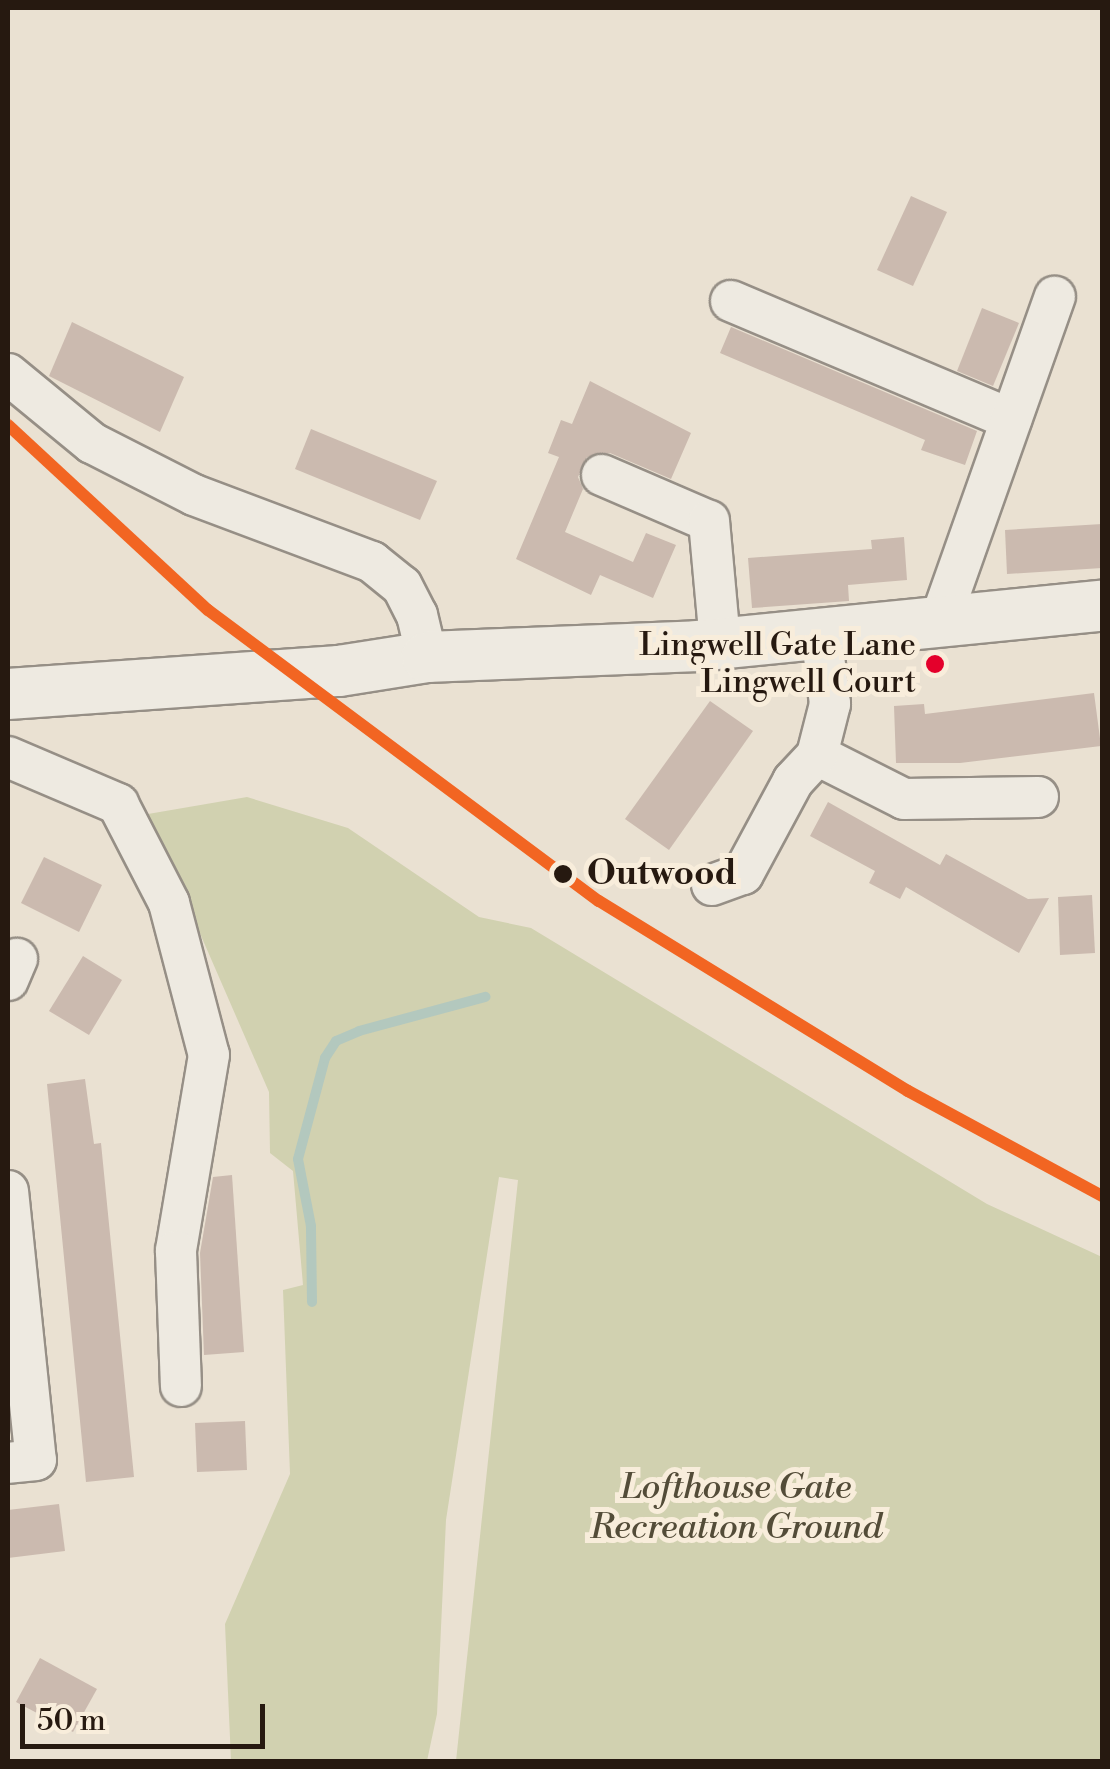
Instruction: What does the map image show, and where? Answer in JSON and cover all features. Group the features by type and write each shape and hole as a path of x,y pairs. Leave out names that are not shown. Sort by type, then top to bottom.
{"street":[{"path":"940,621 1055,297"},
{"path":"731,302 1011,419"},
{"path":"8,374 92,442 160,478 372,562 402,586 427,658"},
{"path":"602,476 709,521 720,643"},
{"path":"8,694 339,671 427,658 720,643 1102,606"},
{"path":"712,885 743,874 753,844 793,781 818,755 830,704 821,633"},
{"path":"818,755 904,799 1038,797"},
{"path":"8,757 118,804 169,903 209,1055 176,1251 181,1386"},
{"path":"8,1191 36,1460 8,1462"}],"green space":[{"name":"Lofthouse Gate Recreation Ground","path":"247,797 348,828 479,917 531,928 987,1204 1102,1257 1102,1761 456,1761 518,1180 499,1177 446,1520 437,1714 427,1761 231,1761 225,1624 290,1474 283,1290 303,1285 293,1171 270,1153 269,1092 148,814"}],"building":[{"path":"911,196 947,212 913,286 877,270"},
{"path":"982,308 1019,323 993,386 957,371"},
{"path":"72,322 184,377 160,432 49,376"},
{"path":"731,327 977,431 965,465 921,450 925,440 720,353"},
{"path":"590,381 691,433 671,479 610,453 587,457 578,477 583,489 565,532 633,562 646,533 676,545 653,598 600,575 591,595 516,559 559,457 548,453 561,420 572,424"},
{"path":"311,429 437,481 420,520 295,469"},
{"path":"1102,524 1102,568 1007,574 1005,530"},
{"path":"904,537 907,580 848,585 849,601 752,608 748,558 872,549 871,540"},
{"path":"1094,693 1101,746 960,763 896,763 894,706 924,704 925,714"},
{"path":"710,701 753,731 669,850 625,819"},
{"path":"828,802 940,865 946,854 1028,899 1049,898 1019,953 906,887 900,899 869,883 875,871 810,836"},
{"path":"44,857 102,885 79,932 21,903"},
{"path":"1092,895 1095,953 1060,955 1058,897"},
{"path":"83,956 122,980 89,1035 49,1011"},
{"path":"85,1079 94,1144 101,1143 134,1477 86,1482 47,1084"},
{"path":"232,1175 244,1352 204,1355 200,1253 213,1177"},
{"path":"245,1421 247,1470 197,1472 195,1423"},
{"path":"59,1504 65,1551 8,1558 8,1510"},
{"path":"40,1658 97,1689 73,1732 16,1702"}],"waterway":[{"path":"312,1302 311,1226 298,1159 325,1058 336,1041 359,1031 485,997"}],"transit line":[{"path":"8,425 208,610 599,901 908,1091 1102,1196"}],"place":[{"name":"Lingwell Gate Lane Lingwell Court","path":"935,664"},
{"name":"Outwood","path":"563,874"}]}
